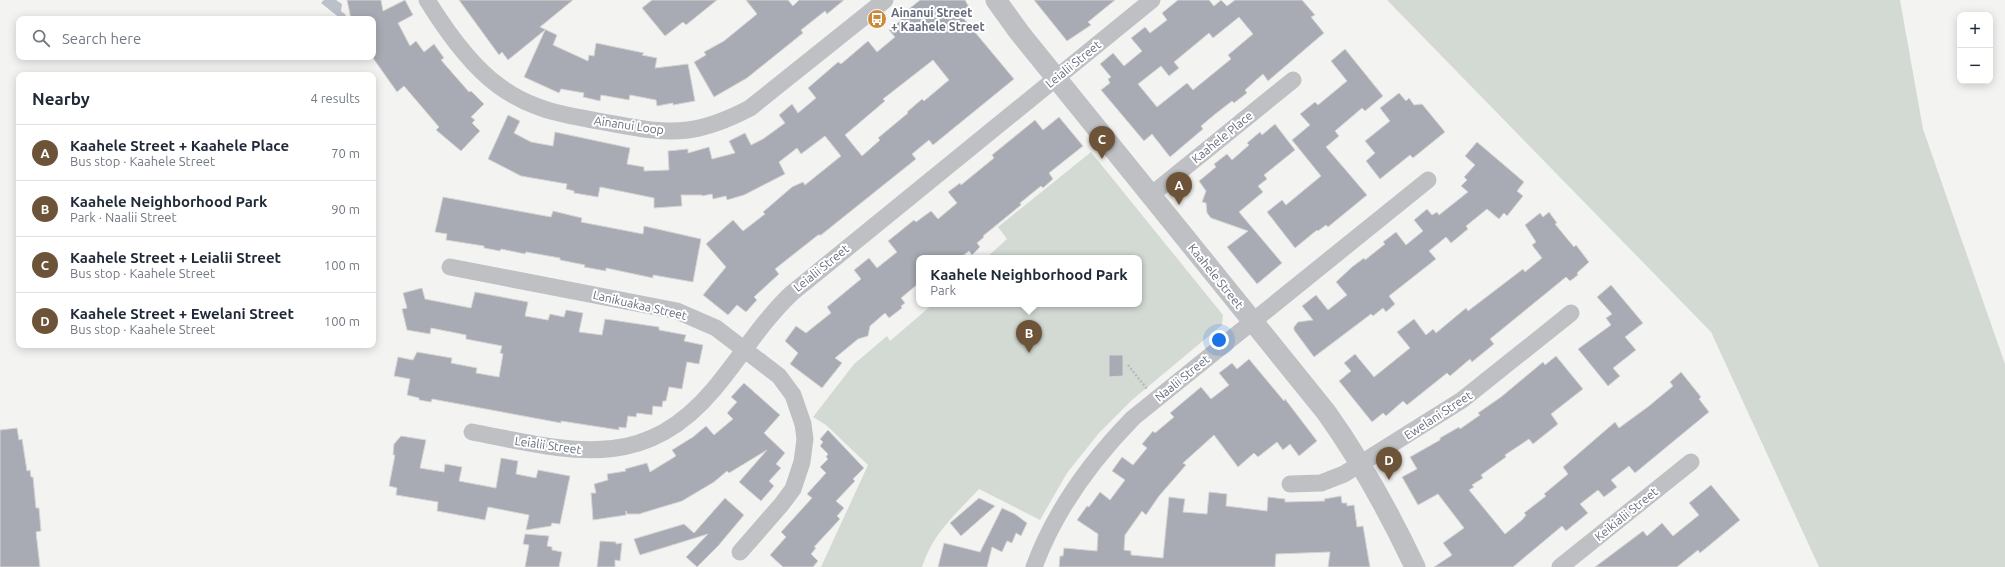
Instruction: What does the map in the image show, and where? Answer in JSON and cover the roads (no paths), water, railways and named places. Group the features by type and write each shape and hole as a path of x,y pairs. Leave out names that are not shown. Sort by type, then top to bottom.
{"street":[{"name":"Ainanui Loop","path":"427,0 470,59 497,85 522,101 561,114 661,131 687,130 702,127 750,108 885,0"},
{"name":"Kaahele Street","path":"996,0 1018,32 1326,412 1361,464 1384,502 1415,567"},
{"name":"Leialii Street","path":"472,432 569,450 607,450 633,445 666,431 689,415 714,388 767,319 792,293 1152,0"},
{"name":"Kaahele Place","path":"1150,195 1293,80"},
{"name":"Naalii Street","path":"1034,567 1051,528 1071,494 1112,439 1133,418 1428,180"},
{"name":"Lanikuakaa Street","path":"450,267 677,311 716,328 770,368 787,386 799,408 805,439 802,462 792,489 781,505 740,552"},
{"name":"Ewelani Street","path":"1290,484 1313,484 1330,481 1361,464 1462,400 1571,313"},
{"name":"Keikialii Street","path":"1560,567 1691,462"}],"place":[{"name":"Ainanui Street + Kaahele Street","path":"877,19"},
{"name":"Kaahele Street + Leialii Street","path":"1102,159"},
{"name":"Kaahele Street + Kaahele Place","path":"1179,205"},
{"name":"Kaahele Neighborhood Park","path":"1029,353"},
{"name":"Kaahele Street + Ewelani Street","path":"1389,480"}]}
